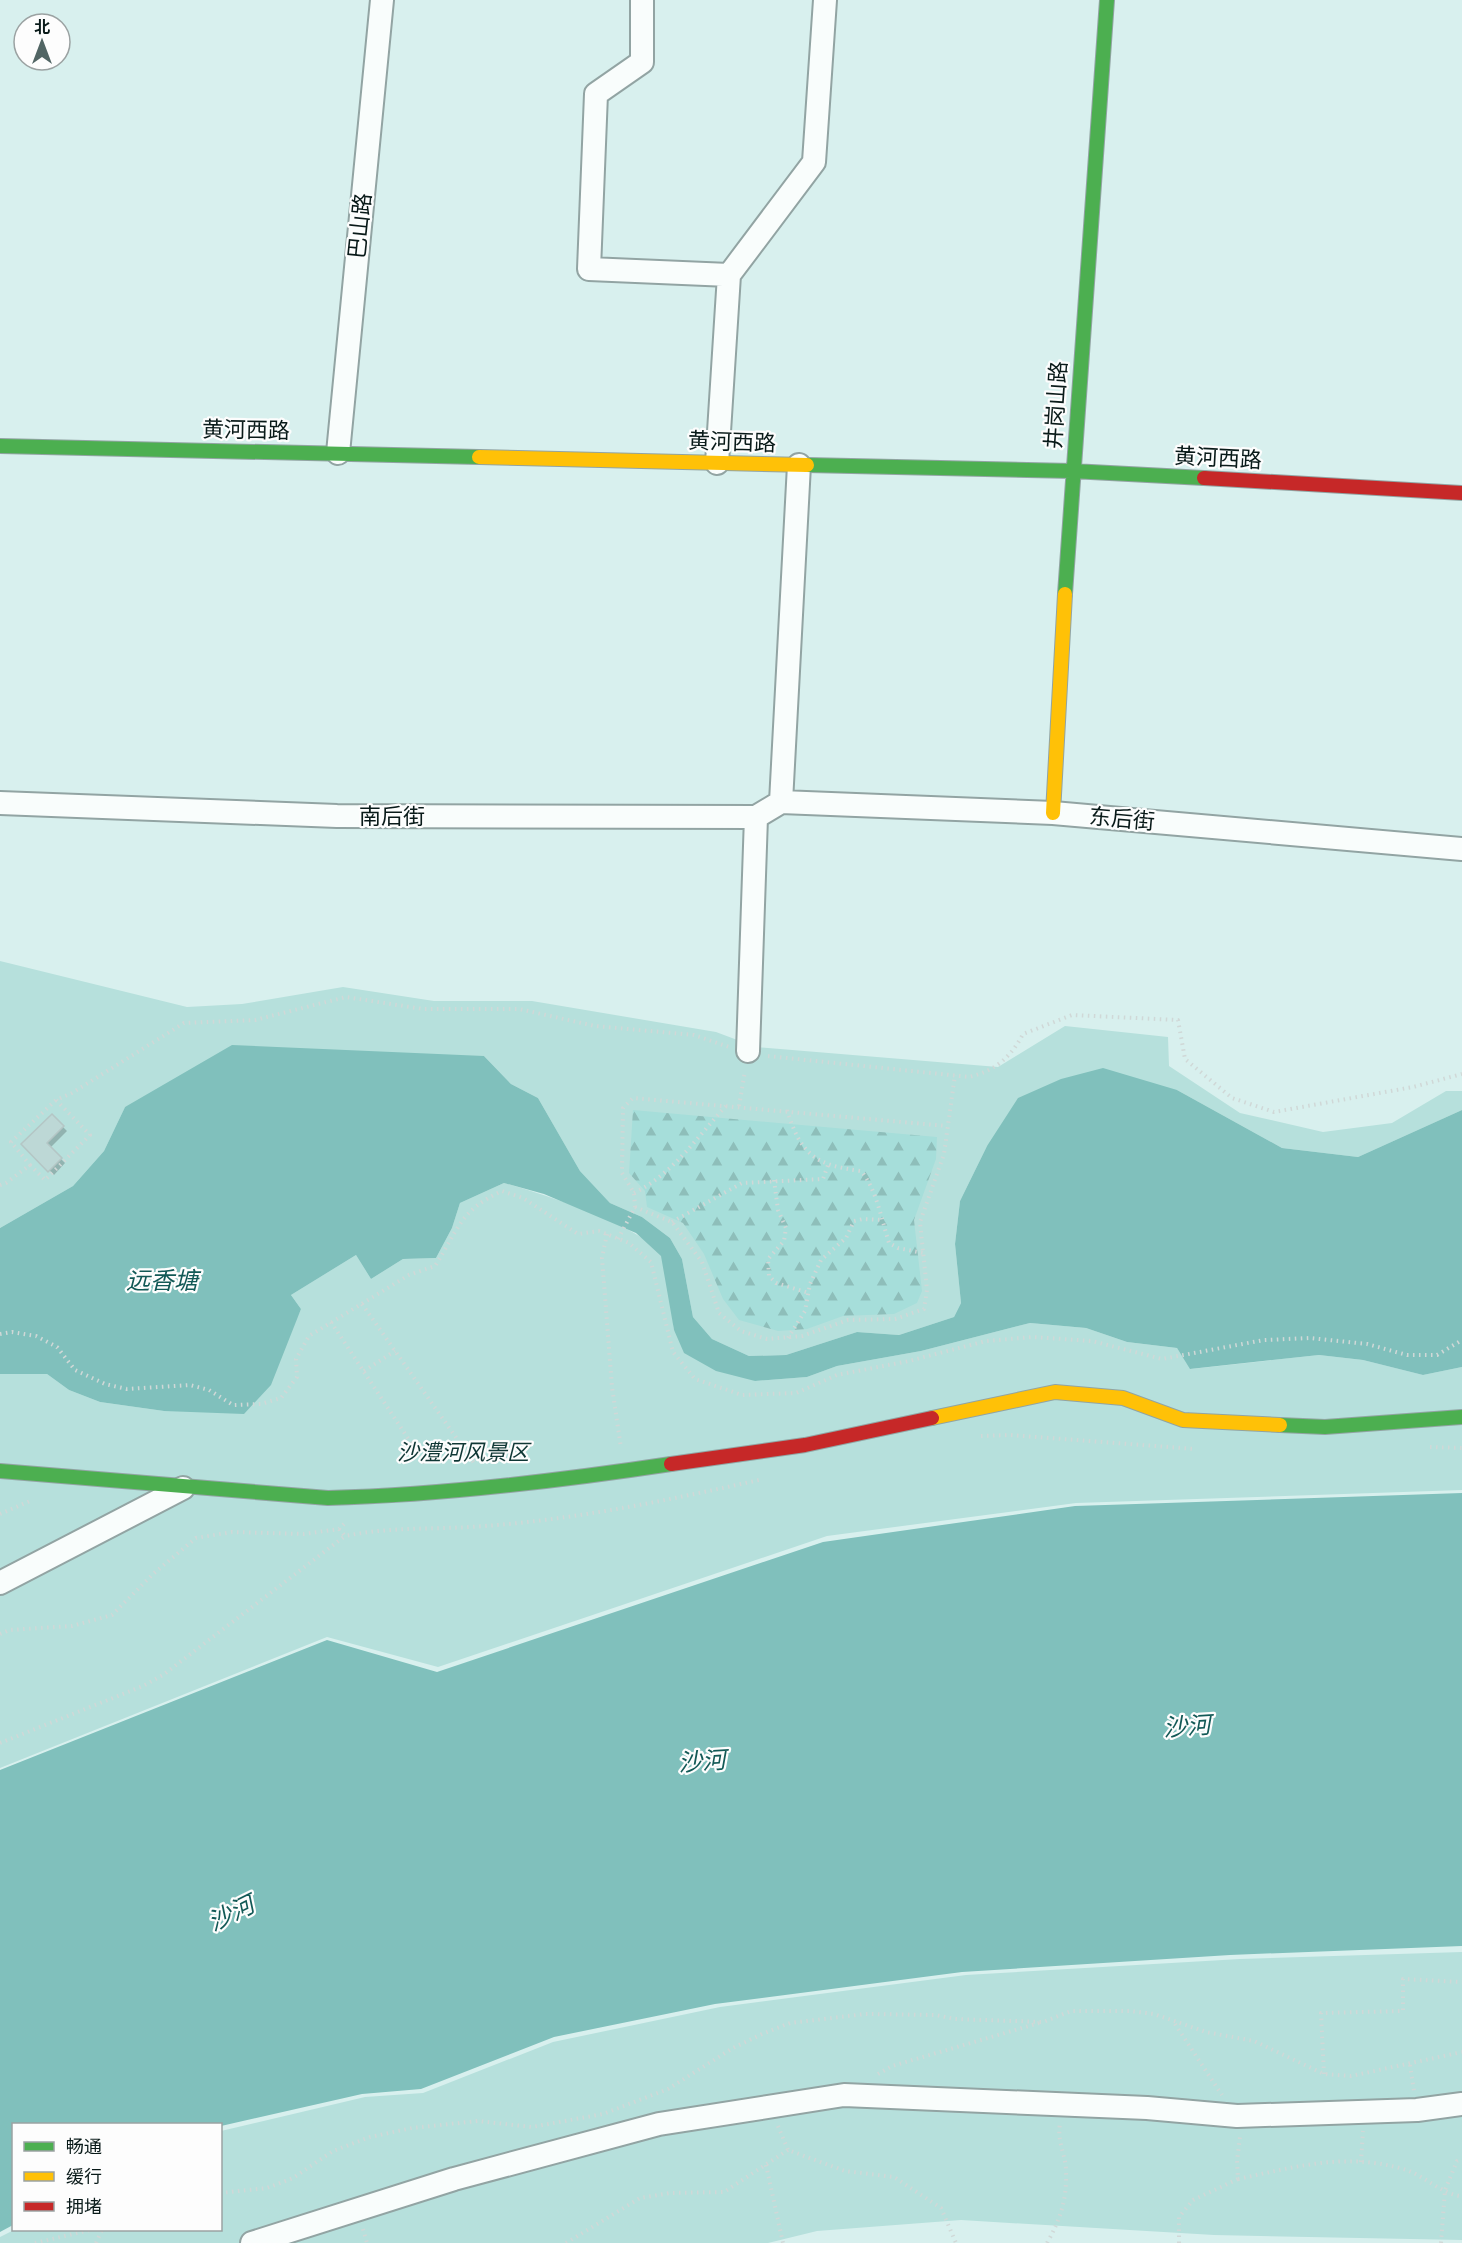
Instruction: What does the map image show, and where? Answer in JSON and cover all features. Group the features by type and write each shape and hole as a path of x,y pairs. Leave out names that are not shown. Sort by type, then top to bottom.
{"street":[{"name":"巴山路","path":"338,453 382,0"},
{"path":"642,0 642,62 596,94 589,269 729,275"},
{"path":"717,463 729,275 814,162 825,0"},
{"name":"井岗山路","path":"1053,813 1072,471 1107,0"},
{"name":"黄河西路","path":"0,446 1072,471 1462,493"},
{"path":"748,1052 756,817 781,802 799,465"},
{"name":"南后街","path":"0,802 337,816 756,817"},
{"name":"东后街","path":"781,802 1053,813 1462,849"},
{"path":"0,1471 183,1488 328,1498 442,1490 624,1471 805,1445 1055,1392 1123,1398 1183,1420 1325,1427 1462,1417"},
{"path":"0,1583 183,1488"},
{"path":"252,2243 454,2179 659,2124 844,2095 1063,2104 1237,2116 1417,2110 1462,2104"}],"path":[{"path":"56,1100 90,1136 45,1179 11,1142 56,1100 72,1093 184,1023 255,1020 346,997 423,1010 519,1010 595,1026 694,1035 748,1052 789,1060 969,1077 986,1073 1013,1053 1023,1034 1072,1015 1178,1020 1185,1059 1232,1098 1274,1112 1413,1087 1462,1074"},
{"path":"739,1106 748,1052"},
{"path":"635,1207 672,1222 702,1262 719,1313 741,1331 767,1340 788,1338 802,1336 848,1320 895,1319 924,1309 927,1290 920,1221 944,1154 955,1075"},
{"path":"618,1239 635,1207 634,1193 622,1173 623,1108 633,1098 947,1126"},
{"path":"634,1193 649,1186 677,1162 727,1105"},
{"path":"787,1110 794,1132 814,1159 828,1165 861,1171 882,1212 889,1243 898,1248 923,1253"},
{"path":"0,1185 30,1165"},
{"path":"672,1222 742,1183 823,1179 828,1165"},
{"path":"774,1180 777,1203 786,1228 784,1241 768,1259 770,1276 776,1283 809,1293"},
{"path":"0,1334 12,1332 36,1336 57,1347 75,1370 105,1384 127,1389 190,1385 209,1390 233,1405 261,1404 281,1398 297,1377 296,1359 309,1336 409,1275 435,1266 462,1218 480,1201 502,1191 523,1198 578,1234 599,1231 629,1243 651,1262 673,1352 695,1379 742,1395 796,1393 837,1375 909,1361 986,1341 1034,1337 1092,1341 1162,1359 1264,1340 1310,1338 1367,1344 1407,1355 1437,1355 1462,1340"},
{"path":"788,1338 805,1311 821,1260 846,1238 854,1221 883,1220"},
{"path":"607,1234 602,1258 612,1387 624,1471"},
{"path":"362,1304 490,1486"},
{"path":"332,1323 442,1490"},
{"path":"364,1371 395,1351"},
{"path":"972,1436 1010,1435 1197,1448"},
{"path":"1428,1447 1462,1448"},
{"path":"0,1743 143,1686 163,1675 345,1536 380,1529 485,1526 621,1509 762,1479"},
{"path":"0,1634 9,1630 72,1626 112,1615 153,1574 196,1538 232,1532 304,1534 339,1529 347,1521"},
{"path":"339,1529 345,1536"},
{"path":"1324,2074 1321,2013 1403,2011 1403,1979 1462,1982"},
{"path":"873,2077 892,2066 962,2048 1043,2022"},
{"path":"1047,2243 1062,2216 1066,2169 1057,2139 1063,2104"},
{"path":"771,2108 788,2150 845,2171 894,2177 941,2208 956,2243"},
{"path":"1360,2162 1365,2112"},
{"path":"566,2243 640,2198 670,2193 724,2192 788,2150"},
{"path":"1441,2243 1445,2190 1457,2161 1462,2159"},
{"path":"1238,2179 1328,2160 1388,2164 1418,2173 1445,2190 1462,2196"},
{"path":"766,2165 783,2243"},
{"path":"34,2243 82,2231"}],"green space":[{"path":"0,961 187,1007 242,1004 343,987 434,1001 532,1001 716,1032 756,1047 998,1067 1065,1026 1168,1037 1169,1066 1240,1113 1323,1132 1392,1123 1446,1091 1462,1091 1462,1110 1358,1157 1282,1148 1177,1090 987,1146 960,1201 955,1244 961,1303 954,1317 899,1335 857,1332 786,1355 749,1356 712,1339 693,1317 682,1259 670,1238 642,1217 610,1203 580,1171 538,1098 511,1084 484,1056 125,1107 104,1151 73,1186 0,1228"},
{"path":"633,1110 937,1137 936,1159 914,1220 922,1291 917,1303 894,1314 843,1316 807,1329 778,1331 739,1320 723,1299 704,1254 683,1223 647,1207 645,1191 629,1173"},
{"name":"沙澧河风景区","path":"504,1183 590,1212 636,1234 652,1246 662,1257 668,1274 674,1330 755,1381 807,1377 837,1366 921,1351 1030,1323 1086,1328 1127,1342 1177,1348 1191,1369 1319,1355 1363,1360 1423,1375 1462,1367 1462,1490 1076,1503 827,1536 438,1667 327,1637 0,1768 0,1374 47,1374 69,1390 100,1402 164,1411 289,1335 301,1309 291,1295 356,1255 371,1279 403,1259 436,1258 452,1228 460,1203"},
{"path":"1462,1952 1462,2240 1214,2235 961,2220 817,2231 768,2243 0,2243 0,2237 12,2231 222,2231 222,2131 365,2097 423,2093 553,2042 720,2007 966,1975 1240,1959"}],"water":[{"name":"远香塘","path":"232,1045 484,1056 511,1084 538,1098 580,1171 610,1203 642,1217 670,1238 682,1259 693,1317 712,1339 749,1356 786,1355 857,1332 899,1335 954,1317 961,1303 955,1244 960,1201 987,1146 1018,1098 1061,1079 1103,1068 1177,1090 1282,1148 1358,1157 1462,1110 1462,1367 1423,1375 1363,1360 1319,1355 1190,1369 1177,1348 1127,1342 1086,1328 1030,1323 921,1351 837,1366 807,1377 755,1381 716,1371 684,1353 674,1330 661,1256 636,1233 544,1194 504,1183 460,1203 452,1228 436,1258 403,1259 371,1279 356,1255 291,1295 301,1309 271,1385 244,1414 164,1411 100,1402 69,1390 47,1374 0,1374 0,1228 73,1186 104,1151 125,1107"},
{"name":"沙河","path":"1462,1493 1462,1946 1230,1955 962,1972 715,2004 554,2037 421,2089 362,2094 222,2126 222,2123 12,2123 12,2226 0,2232 0,1770 327,1640 437,1672 823,1542 1075,1506"}],"building":[{"path":"52,1114 64,1126 47,1143 62,1158 48,1172 21,1144"}],"traffic: fast":[{"path":"1065,594 1107,0"},
{"path":"0,446 479,457"},
{"path":"807,465 1072,471 1204,478"},
{"path":"1280,1425 1325,1427 1462,1417"},
{"path":"0,1471 328,1498 414,1494 500,1486 671,1464"}],"traffic: slow":[{"path":"479,457 807,465"},
{"path":"1053,813 1065,594"},
{"path":"932,1418 1055,1392 1123,1398 1183,1420 1280,1425"}],"traffic: jam":[{"path":"1204,478 1462,493"},
{"path":"671,1464 805,1445 932,1418"}]}
